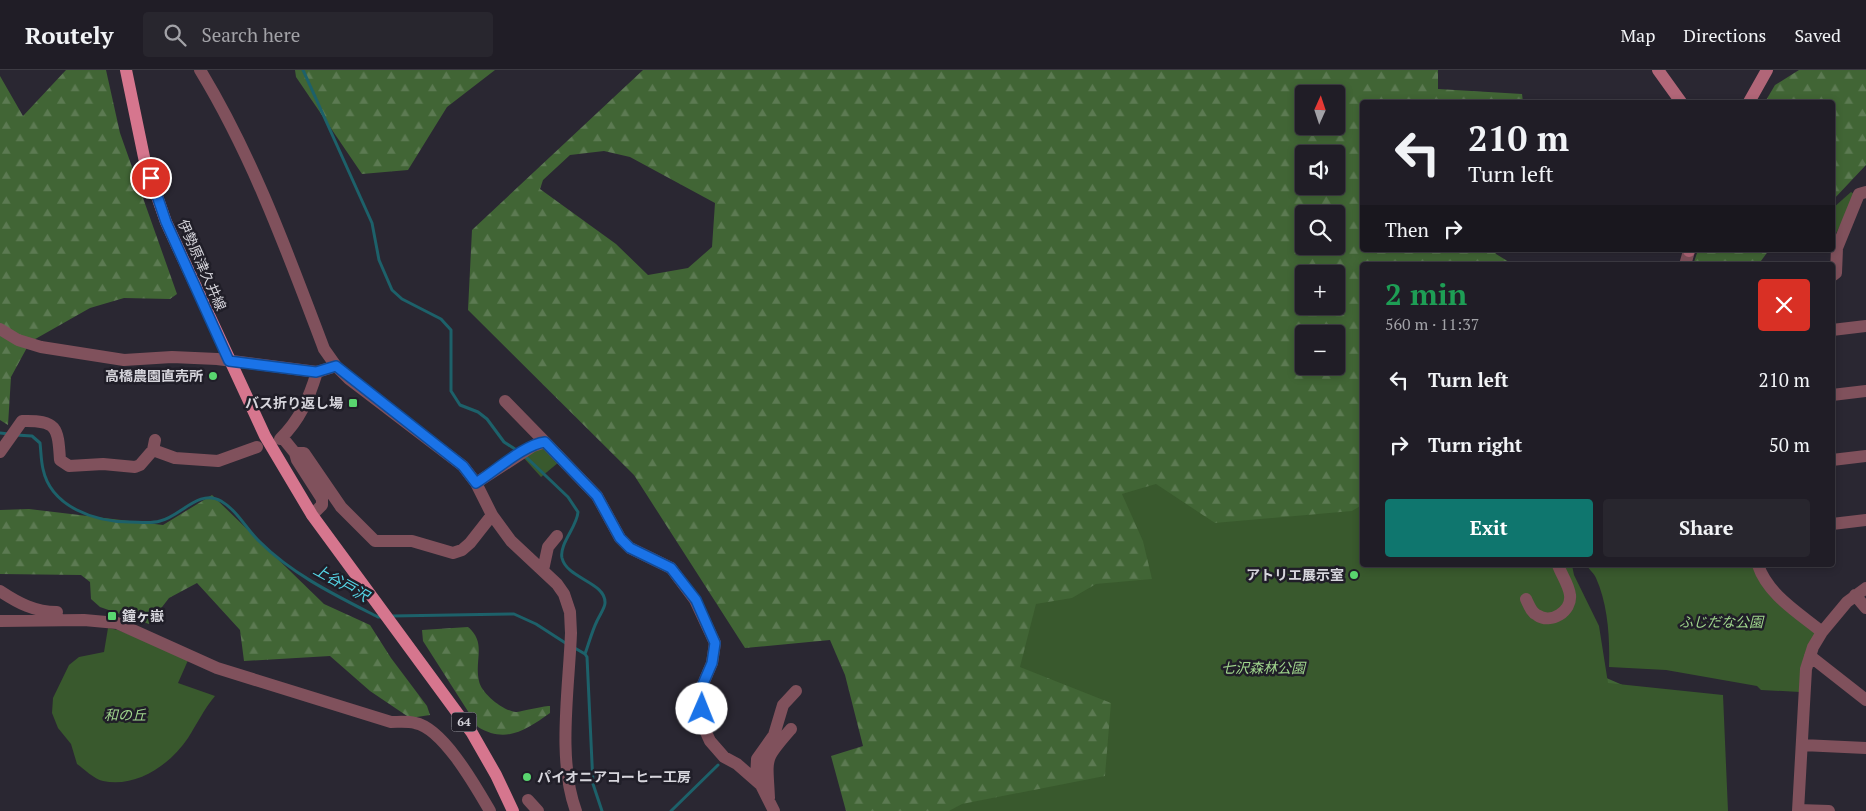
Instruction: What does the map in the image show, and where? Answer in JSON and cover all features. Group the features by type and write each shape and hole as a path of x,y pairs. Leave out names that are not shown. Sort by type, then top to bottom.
{"main road":[{"name":"伊勢原津久井線","path":"126,70 145,162 166,222 265,436 312,515"},
{"name":"64","path":"312,515 480,745 513,811"}],"street":[{"path":"200,70 224,109 277,227 324,349 336,366 463,466 476,483 492,515 511,540 557,584 564,594 570,612 571,634 566,761 568,785 576,811"},
{"path":"1658,70 1680,100"},
{"path":"1750,100 1767,70"},
{"path":"1835,274 1837,248 1859,194 1866,192"},
{"path":"1835,330 1866,326"},
{"path":"0,329 18,340 41,347 110,359 137,360 172,357 229,361 316,372 336,366"},
{"path":"312,515 322,505 322,499 297,460 295,453 281,438 302,411 311,393 316,372"},
{"path":"1835,395 1866,391"},
{"path":"505,401 597,496 620,538 630,548 671,568 696,600 715,643 712,663 703,684 705,730 710,741 724,757 737,764 756,780 772,806"},
{"path":"0,452 22,421 43,420 50,424 59,440 60,460 69,466 104,464 135,467 140,465 154,445 175,458 218,461 257,447"},
{"path":"476,483 525,450 545,442"},
{"path":"295,453 304,453 341,507 374,542 412,540 453,553 462,550 470,543 492,515"},
{"path":"1835,460 1866,456"},
{"path":"1835,524 1866,520"},
{"path":"543,570 548,547 557,536"},
{"path":"1526,599 1530,610 1539,617 1552,618 1562,614 1568,605 1570,594 1559,567"},
{"path":"1759,567 1768,586 1822,632"},
{"path":"0,591 17,603 43,612 85,613 99,621"},
{"path":"1829,811 1798,810 1806,668 1822,632 1861,592 1866,608"},
{"path":"0,621 99,621 131,628 217,668 391,722 415,723 427,728 438,736 473,782 490,811"},
{"path":"1810,656 1866,700"},
{"path":"756,780 758,759 774,735 784,705 796,691"},
{"path":"772,806 767,763 770,753 791,728"},
{"path":"1802,745 1866,748"},
{"path":"528,800 538,811"}],"green space":[{"path":"66,70 106,70 120,133 177,294 170,299 124,298 90,308 30,342 11,377 8,425 0,420 0,76 23,116"},
{"path":"295,70 495,70 447,107 408,170 362,174 296,77"},
{"path":"643,70 1438,70 1438,89 1522,94 1523,100 1360,100 1360,252 1495,252 1509,262 1360,262 1360,528 1291,541 1641,693 1568,811 846,811 831,756 863,746 845,675 830,640 745,648 634,475 468,310 472,230","holes":["604,151 630,157 715,203 712,247 688,268 648,275 616,244 540,189 543,180 570,155"]},
{"path":"1799,70 1866,70 1866,165 1835,198 1835,100 1766,100 1775,85"},
{"path":"1851,192 1856,195 1835,235 1835,206"},
{"path":"1697,252 1768,252 1760,262 1694,262"},
{"path":"541,445 559,462 541,477 522,456"},
{"name":"七沢森林公園","path":"1156,484 1215,523 1352,511 1360,506 1360,567 1572,567 1574,575 1599,626 1608,683 1723,695 1728,811 949,811 962,804 1105,776 1111,703 1020,667 1036,604 1072,598 1096,584 1152,579 1143,541 1122,494"},
{"path":"212,495 324,604 370,625 391,658 427,706 430,715 410,718 370,691 330,656 244,661 240,630 197,583 169,598 149,624 100,607 91,599 90,582 81,575 0,574 0,510 29,509 163,525"},
{"name":"ふじだな公園","path":"1588,567 1757,567 1817,634 1800,692 1761,690 1757,686 1666,670 1609,667 1606,610 1596,578"},
{"path":"468,627 477,639 479,646 479,681 488,696 499,705 511,711 518,712 550,706 550,713 533,725 507,735 488,732 478,727 423,641 422,630"},
{"name":"和の丘","path":"108,628 118,630 189,658 178,683 215,696 181,748 172,757 140,778 128,781 100,780 77,764 71,744 58,728 52,713 53,698 69,665 79,657 104,652"}],"waterway":[{"path":"303,70 372,223 379,260 392,290 402,299 441,319 451,330 451,391 460,405 478,412 487,419 504,442 518,451"},
{"name":"上谷戸沢","path":"0,433 9,434"},
{"name":"上谷戸沢","path":"16,435 32,436 40,443 42,466 48,482 55,493 76,510 103,519 145,523 160,521 197,501 213,498 227,505 260,542 301,575 331,593 378,617 383,617"},
{"path":"525,456 568,497 578,512 575,524 563,547 562,558 565,565 593,585 604,596 604,607 585,654"},
{"name":"上谷戸沢","path":"392,616 514,614 536,624 567,644"},
{"name":"上谷戸沢","path":"573,647 587,657 593,784 602,811"},
{"path":"671,811 718,765"}],"place":[{"name":"高橋農園直売所","path":"213,376"},
{"name":"バス折り返し場","path":"353,403"},
{"name":"アトリエ展示室","path":"1354,575"},
{"name":"鐘ヶ嶽","path":"112,616"},
{"name":"パイオニアコーヒー工房","path":"527,777"}],"route":[{"path":"151,178 166,222 229,361 316,372 336,366 349,379 463,466 476,483 525,450 545,442 597,496 620,538 630,548 671,568 696,600 714,636 715,643 712,663 703,684 702,709"}]}
